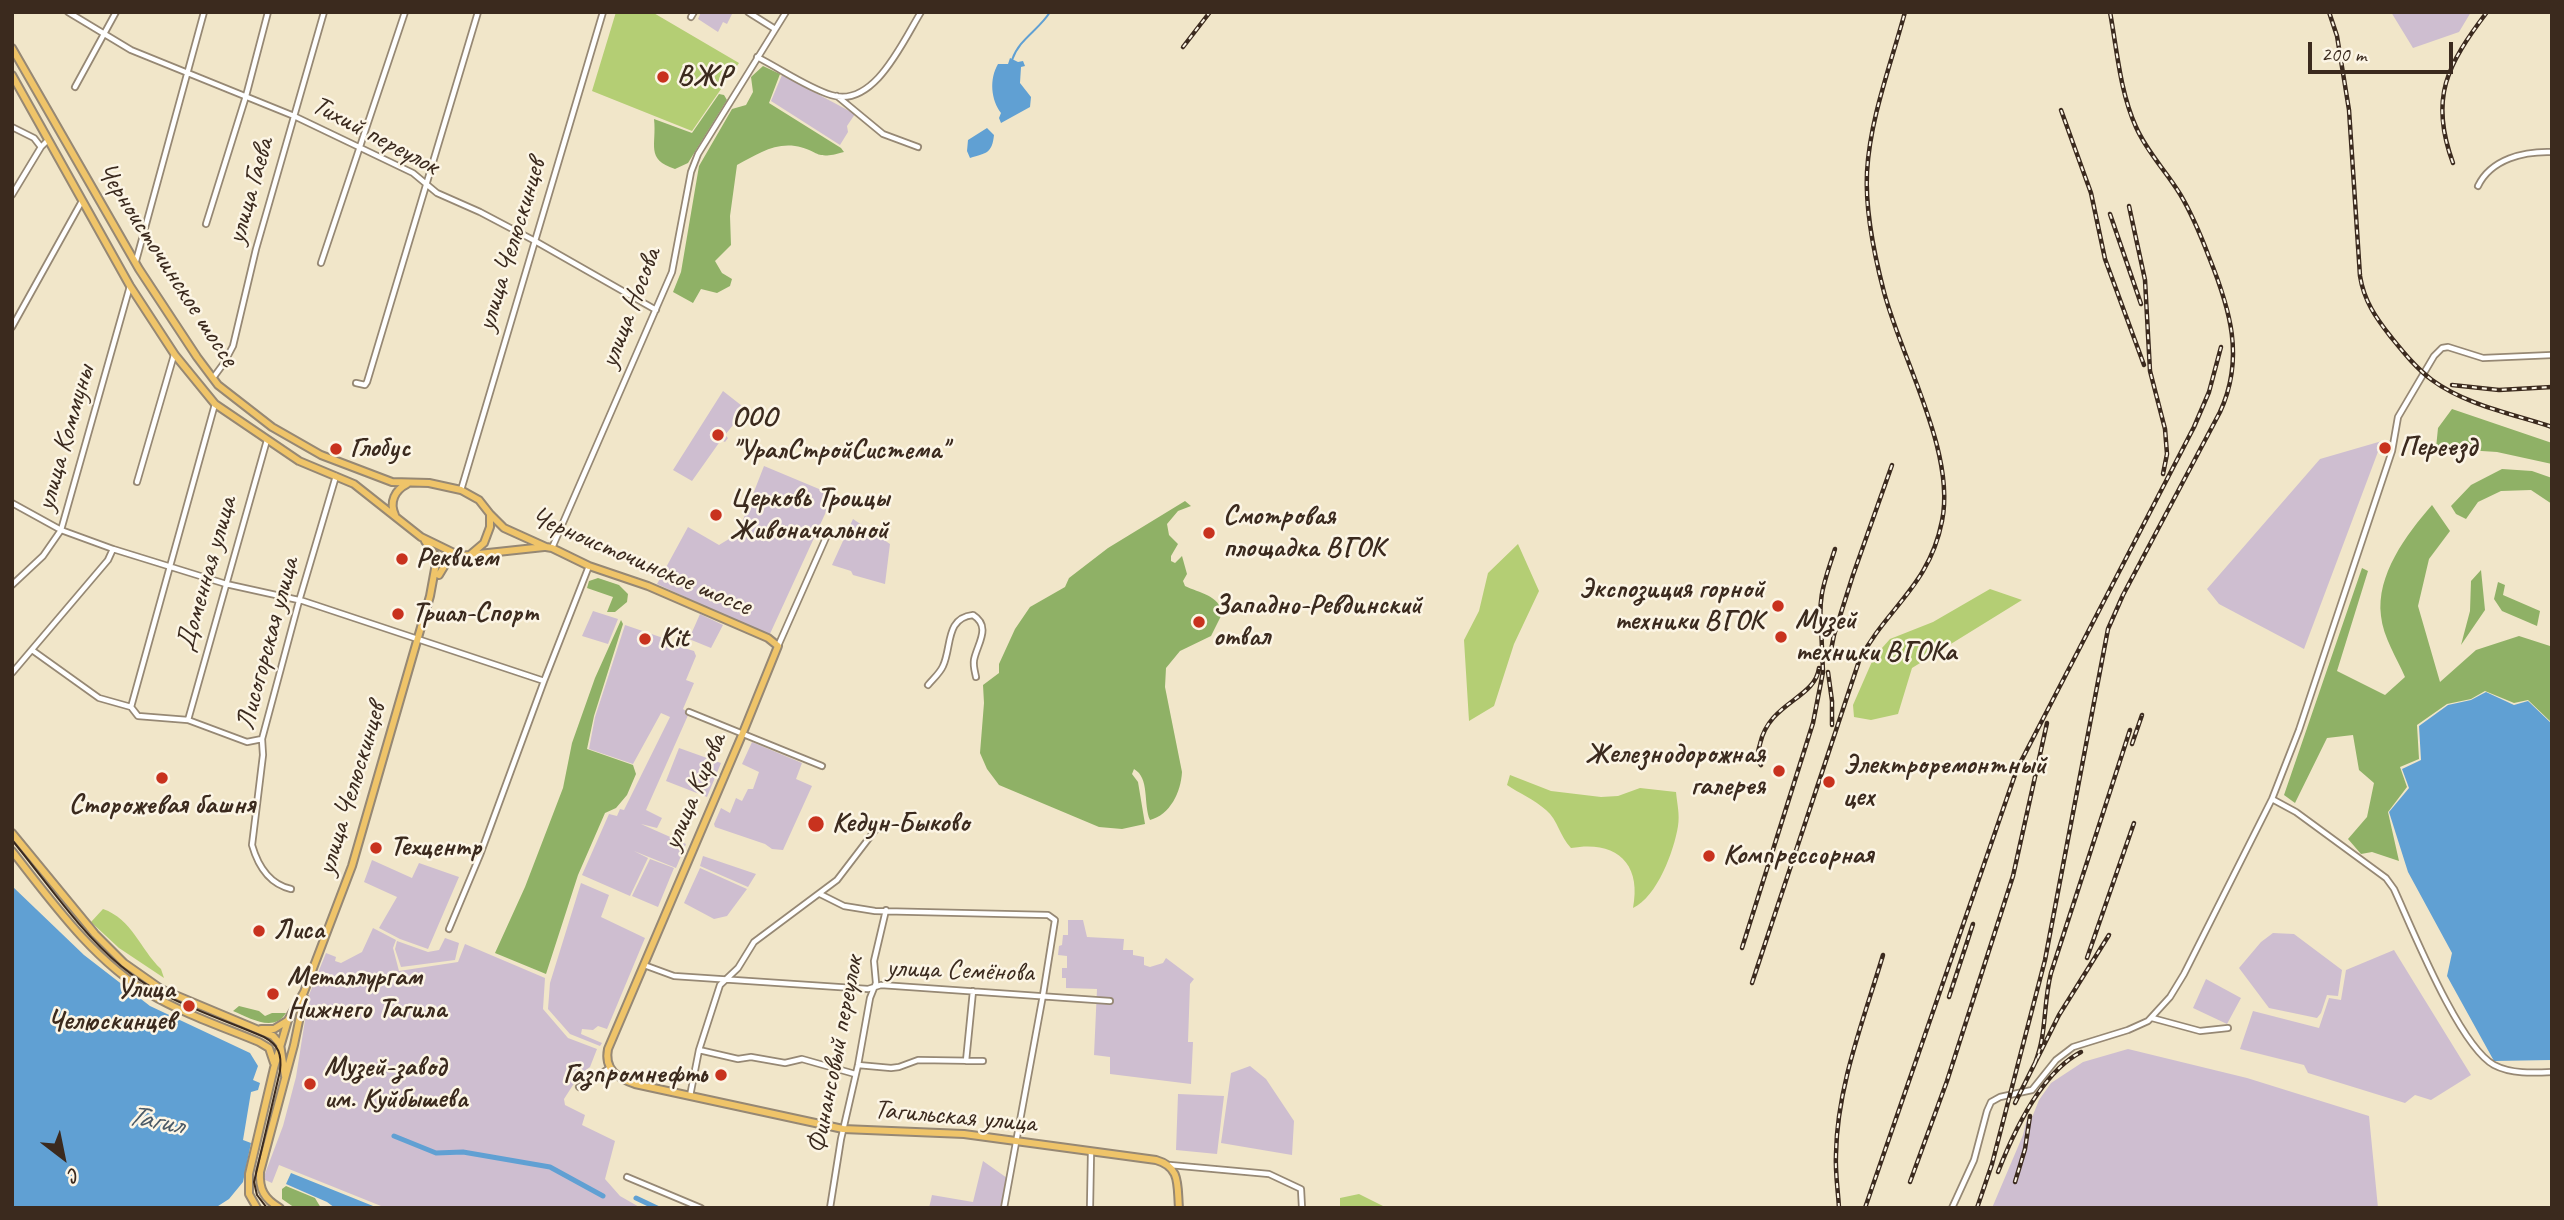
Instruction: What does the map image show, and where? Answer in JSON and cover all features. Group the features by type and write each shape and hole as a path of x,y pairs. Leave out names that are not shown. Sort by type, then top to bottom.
{"main road":[{"name":"Черноисточинское шоссе","path":"12,48 137,266 213,378 248,411 307,449 377,478 392,482 412,482"},
{"name":"Черноисточинское шоссе","path":"12,75 130,286 175,355 215,404 299,461 354,484 396,518"},
{"path":"126,277 137,266"},
{"path":"470,555 480,548 487,538 490,514 479,500 460,490 412,482 401,487 394,496 393,511 396,518 421,537 460,556 470,555 549,547"},
{"name":"Черноисточинское шоссе","path":"490,514 504,528 589,566 689,603 768,638 778,646"},
{"name":"улица Челюскинцев","path":"257,1208 249,1194 249,1174 280,1044 288,1020 304,992 352,866 430,596 437,558 421,537"},
{"name":"улица Челюскинцев","path":"430,596 442,566 448,560 460,556"},
{"name":"улица Кирова","path":"610,1068 608,1049 778,646"},
{"path":"12,833 95,934 124,963 161,989 272,1036 280,1044 285,1076"},
{"path":"12,851 110,966 163,1002 267,1047 272,1054 274,1068"},
{"name":"улица Челюскинцев","path":"280,1208 271,1203 260,1189 260,1172 301,1015 304,992"},
{"path":"257,1029 275,1029 288,1020"},
{"name":"Тагильская улица","path":"610,1068 626,1081 843,1129 939,1131 1156,1160 1170,1165"},
{"path":"1170,1165 1175,1174 1178,1208"}],"street":[{"name":"Тихий переулок","path":"68,12 131,50 294,116 413,173 437,193 535,241 656,310"},
{"path":"75,87 116,12"},
{"path":"137,266 204,12"},
{"path":"206,224 246,96 268,12"},
{"name":"улица Гаева","path":"213,378 233,346 241,306 324,12"},
{"path":"321,264 405,12"},
{"path":"356,383 365,385 368,382 478,12"},
{"name":"улица Челюскинцев","path":"460,490 603,12"},
{"path":"748,12 775,29"},
{"name":"улица Носова","path":"549,547 656,310 676,256 694,164 714,126 786,12"},
{"path":"836,96 857,94 874,84 921,12"},
{"path":"757,57 836,96 883,134 918,146"},
{"path":"12,127 34,138 41,147"},
{"path":"12,195 48,140"},
{"path":"2478,186 2487,170 2501,162 2534,152 2552,152"},
{"path":"12,327 82,201"},
{"name":"улица Коммуны","path":"12,585 43,556 61,530 130,286"},
{"path":"1952,1208 1974,1160 1987,1111 1992,1102 2000,1097 2032,1090 2056,1060 2073,1047 2136,1028 2152,1018 2170,997 2184,974 2272,799 2299,730 2392,451 2398,417 2438,351 2448,347 2483,358 2552,355"},
{"path":"137,482 175,355"},
{"path":"131,707 215,404"},
{"name":"Доменная улица","path":"188,720 267,440"},
{"name":"Лисогорская улица","path":"291,889 271,882 252,845 263,755 262,739 336,476"},
{"path":"12,503 61,530 113,549 226,584 299,601 544,681"},
{"name":"улица Кирова","path":"778,646 828,533"},
{"path":"13,670 108,560 113,549"},
{"path":"449,929 480,855 589,566"},
{"path":"928,685 943,667 953,626 965,616 973,615 980,621 983,630 973,663 976,677"},
{"path":"32,650 99,698 131,707 138,716 188,720 247,742 262,739"},
{"path":"689,712 822,766"},
{"path":"2272,799 2296,812 2386,878 2394,889 2437,982 2481,1055 2503,1068 2552,1072"},
{"path":"690,1097 699,1050 718,988 738,968 754,942 837,880 876,829"},
{"path":"820,894 844,906 886,910 1052,916 1056,925 1004,1208"},
{"name":"Финансовый переулок","path":"830,1208 843,1129 870,999 876,983 876,954 886,910"},
{"name":"улица Семёнова","path":"644,965 674,976 874,988 881,985 1110,1002"},
{"path":"966,1061 973,991"},
{"path":"2152,1018 2200,1031 2228,1028"},
{"path":"699,1050 738,1059 751,1057 785,1063 802,1059 855,1074"},
{"path":"858,1065 899,1068 918,1060 984,1061"},
{"path":"579,1087 610,1068"},
{"path":"1090,1208 1091,1152"},
{"name":"Тагильская улица","path":"1170,1165 1269,1174 1301,1189 1302,1208"},
{"path":"627,1177 701,1208"}],"shaded area":[{"path":"701,12 733,12 727,24 723,22 718,32 698,19"},
{"path":"2391,12 2471,12 2459,32 2413,48"},
{"path":"782,75 855,114 840,145 771,101"},
{"path":"723,391 746,409 725,435 728,438 725,442 721,440 692,481 673,470"},
{"path":"2382,441 2304,649 2219,604 2207,589 2320,459"},
{"path":"764,466 831,494 825,514 769,636 657,584 688,527 719,545 747,528 741,525"},
{"path":"853,519 890,544 885,584 853,575 851,571 832,565"},
{"path":"593,611 618,619 608,644 582,636"},
{"path":"700,614 723,625 711,648 689,639"},
{"path":"625,625 672,641 671,644 694,651 696,656 686,680 694,683 683,709 689,713 646,810 662,818 657,828 641,824 686,844 676,868 634,851 648,858 630,896 582,875 609,814 617,816 620,809 624,810 670,717 661,713 633,764 589,749 595,717"},
{"path":"752,742 802,763 796,779 812,786 783,850 772,849 765,844 715,827 714,824 721,808 730,813 736,798 742,801 748,789 753,789 759,772 742,764"},
{"path":"679,748 721,763 707,797 666,781"},
{"path":"703,856 756,874 748,887 700,866"},
{"path":"650,859 674,868 658,907 632,896"},
{"path":"372,860 412,878 419,863 459,877 428,949 379,928 397,897 364,882"},
{"path":"700,868 747,889 727,916 714,919 684,903"},
{"path":"581,883 609,895 601,917 645,938 607,1029 598,1026 593,1030 582,1029 581,1034 602,1043 600,1046 570,1034 548,1009 550,983"},
{"path":"1068,920 1083,920 1087,937 1124,939 1123,950 1133,950 1133,955 1144,957 1144,965 1150,967 1163,963 1166,958 1194,979 1190,984 1188,1042 1193,1042 1191,1084 1110,1074 1110,1057 1094,1055 1097,989 1066,988 1066,978 1062,978 1062,968 1067,968 1067,956 1058,955 1063,935 1068,935"},
{"path":"373,928 396,940 393,948 399,971 458,962 465,944 545,978 543,1009 568,1038 597,1049 590,1067 580,1074 564,1099 565,1105 585,1115 582,1125 615,1141 605,1179 620,1196 641,1208 386,1208 279,1165 272,1183 263,1179 283,1126 296,1077 309,995 326,953 336,957 335,961 341,963 362,952"},
{"path":"2273,933 2294,934 2342,970 2338,996 2327,995 2317,1018 2269,1008 2239,968 2261,942"},
{"path":"445,938 459,943 455,960 401,967 395,949 397,941 428,952 439,950"},
{"path":"2394,950 2471,1075 2431,1100 2415,1095 2405,1103 2308,1073 2304,1065 2240,1049 2253,1011 2319,1028 2329,998 2341,1000 2346,970"},
{"path":"2206,979 2241,998 2227,1024 2193,1008"},
{"path":"2128,1049 2247,1078 2369,1116 2378,1208 1992,1208 2023,1135 2027,1119 2031,1120 2039,1100 2051,1083 2083,1062"},
{"path":"1250,1066 1266,1079 1294,1121 1292,1155 1221,1143 1231,1073"},
{"path":"1178,1094 1224,1096 1217,1154 1176,1150"},
{"path":"983,1161 1007,1178 1000,1208 929,1208 932,1195 973,1202"}],"green space":[{"name":"ВЖР","path":"616,12 652,12 739,63 692,131 592,91"},
{"path":"763,66 780,74 769,103 844,152 821,155 795,146 779,146 737,165 730,216 731,245 715,261 722,273 732,279 730,286 717,293 701,289 693,303 673,292 681,272 699,166 732,109 746,105 753,92 751,77"},
{"path":"719,94 724,95 727,100 688,163 675,169 659,161 654,150 654,119 692,133"},
{"path":"2452,409 2552,443 2552,464 2497,452 2436,448 2438,428"},
{"path":"2502,469 2532,471 2552,478 2552,504 2531,490 2501,491 2478,502 2466,519 2456,514 2451,506 2471,485"},
{"path":"1185,501 1191,506 1178,511 1167,524 1169,535 1178,544 1171,561 1175,563 1182,556 1187,574 1183,581 1185,586 1213,599 1222,614 1211,636 1180,651 1166,668 1165,687 1182,772 1173,802 1163,813 1150,820 1144,785 1139,773 1134,769 1132,774 1138,782 1145,824 1122,829 1099,827 999,785 987,769 980,753 983,685 999,673 999,664 1015,629 1030,607 1065,587 1069,578 1108,548"},
{"path":"2432,505 2450,531 2429,559 2418,606 2440,682 2476,650 2519,636 2550,646 2552,723 2528,700 2514,703 2485,691 2471,699 2447,704 2417,725 2419,759 2400,767 2407,787 2388,812 2399,861 2372,852 2361,854 2348,839 2367,817 2374,783 2359,770 2353,735 2327,738 2295,803 2284,795 2362,568 2368,571 2337,671 2385,695 2405,677 2384,632 2381,616 2383,586 2403,542"},
{"path":"1518,544 1539,591 1514,644 1494,706 1469,721 1464,640 1479,611 1488,573"},
{"path":"2481,570 2485,610 2461,645 2470,611 2471,581"},
{"path":"598,578 619,585 628,594 627,602 615,612 607,612 613,597 587,588 589,581"},
{"path":"2498,582 2505,585 2503,595 2540,611 2537,626 2502,611 2494,599"},
{"path":"1990,589 2022,600 1912,668 1898,714 1871,720 1854,717 1853,705 1874,657 1890,639 1933,622"},
{"path":"621,620 623,624 594,716 587,749 633,765 636,774 627,795 616,808 605,813 578,875 546,974 495,953 525,887 563,788 572,743 595,678"},
{"path":"1510,775 1551,791 1601,797 1618,796 1640,788 1676,792 1679,818 1676,836 1663,872 1650,894 1633,908 1633,878 1622,858 1601,848 1571,848 1546,810 1507,785"},
{"path":"103,909 129,927 161,969 164,978 119,948 91,922"},
{"path":"239,1006 259,1011 265,1016 286,1013 275,1022 261,1022 233,1011"},
{"path":"286,1186 315,1198 321,1208 295,1208 282,1199 282,1189"},
{"path":"1359,1194 1387,1208 1340,1208 1340,1198"}],"water":[{"path":"1010,58 1023,61 1025,66 1021,67 1020,83 1031,97 1030,107 1001,123 1001,113 995,102 992,83 998,64 1008,64"},
{"path":"987,128 994,135 990,149 970,158 967,151 968,140"},
{"path":"2486,692 2514,705 2528,701 2552,724 2552,1060 2494,1061 2447,976 2452,953 2408,872 2389,812 2409,788 2402,769 2421,760 2419,726 2448,705 2471,700"},
{"name":"Тагил","path":"12,886 84,955 150,1006 250,1053 258,1066 253,1080 260,1083 258,1090 251,1092 243,1140 251,1143 243,1182 229,1199 215,1208 12,1208"},
{"path":"291,1173 378,1208 335,1208 286,1184"}],"waterway":[{"path":"1012,60 1019,46 1050,12"},
{"path":"394,1136 436,1153 463,1152 550,1167 603,1196"},
{"path":"636,1198 657,1208"}],"tram line":[{"path":"12,840 77,922 121,966 154,989 264,1037 276,1047 280,1055 280,1071 254,1182 257,1195 267,1208"}],"railway":[{"path":"1183,47 1210,12"},
{"path":"1752,983 1859,661 1870,642 1917,580 1936,544 1942,521 1944,494 1935,437 1884,292 1867,202 1867,172 1872,132 1905,12"},
{"path":"1977,1208 1992,1164 2045,960 2108,629 2123,595 2220,412 2232,372 2232,334 2217,276 2188,209 2136,127 2123,85 2110,12"},
{"path":"2329,12 2337,36 2349,110 2360,276 2371,309 2405,354 2445,389 2475,402 2552,427"},
{"path":"2453,163 2443,119 2446,83 2461,49 2487,12"},
{"path":"2061,110 2091,193 2105,259 2144,365"},
{"path":"2129,206 2145,280 2150,371 2165,429 2167,454 2163,474"},
{"path":"2110,214 2141,304"},
{"path":"1865,1208 2017,769 2194,427 2209,392 2221,347"},
{"path":"2452,385 2499,390 2552,387"},
{"path":"1829,660 1853,575 1892,465"},
{"path":"1822,634 1821,600 1835,549"},
{"path":"1742,948 1813,723 1823,672 1821,625"},
{"path":"1761,765 1758,755 1765,730 1772,719 1809,687 1819,668"},
{"path":"1828,672 1832,725"},
{"path":"2132,744 2142,715"},
{"path":"1910,1182 1947,1081 2013,876 2047,723"},
{"path":"2035,1063 2051,973 2130,730"},
{"path":"2087,958 2134,823"},
{"path":"1949,997 1973,924"},
{"path":"2015,1103 2059,1015 2109,935"},
{"path":"1839,1208 1836,1161 1841,1103 1853,1053 1883,955"},
{"path":"1998,1172 2012,1139 2041,1088 2053,1074 2081,1052"},
{"path":"2015,1182 2025,1149 2030,1116"}],"place":[{"name":"ВЖР","path":"663,77"},
{"name":"ООО \"УралСтройСистема\"","path":"718,435"},
{"name":"Переезд","path":"2385,448"},
{"name":"Глобус","path":"336,449"},
{"name":"Церковь Троицы Живоначальной","path":"716,515"},
{"name":"Смотровая площадка ВГОК","path":"1209,533"},
{"name":"Реквием","path":"402,559"},
{"name":"Экспозиция горной техники ВГОК","path":"1778,606"},
{"name":"Триал-Спорт","path":"398,614"},
{"name":"Западно-Ревдинский отвал","path":"1199,622"},
{"name":"Музей техники ВГОКа","path":"1781,637"},
{"name":"Kit","path":"645,639"},
{"name":"Железнодорожная галерея","path":"1779,771"},
{"name":"Сторожевая башня","path":"162,778"},
{"name":"Электроремонтный цех","path":"1829,782"},
{"name":"Кедун-Быково","path":"816,824"},
{"name":"Техцентр","path":"376,848"},
{"name":"Компрессорная","path":"1709,856"},
{"name":"Лиса","path":"259,931"},
{"name":"Металлургам Нижнего Тагила","path":"273,994"},
{"name":"Улица Челюскинцев","path":"189,1006"},
{"name":"Газпромнефть","path":"721,1075"},
{"name":"Музей-завод им. Куйбышева","path":"310,1084"}]}
